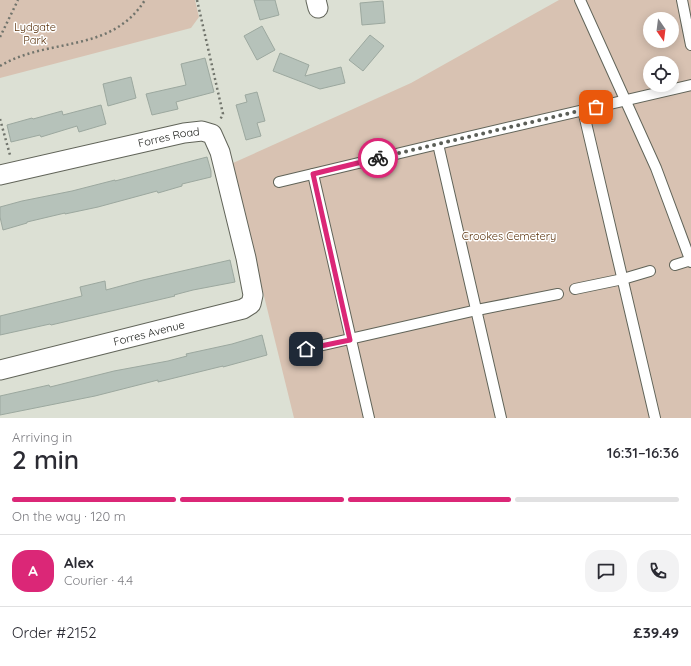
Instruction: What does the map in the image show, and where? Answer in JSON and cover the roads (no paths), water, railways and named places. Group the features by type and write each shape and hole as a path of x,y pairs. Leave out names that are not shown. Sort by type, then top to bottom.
{"street":[{"name":"Forres Road","path":"7,173 184,133 202,131 212,134 220,152 246,258"},
{"name":"Forres Avenue","path":"0,370 243,309 251,304 253,295 246,258"}],"lane":[{"path":"580,0 656,168 691,261 675,265"},
{"path":"682,0 691,45"},
{"path":"279,182 691,85"},
{"path":"582,110 655,418"},
{"path":"438,144 501,418"},
{"path":"313,174 369,418"},
{"path":"576,289 623,280 650,271"},
{"path":"306,349 477,310 558,294"}],"park label":[{"name":"Lydgate Park","path":"35,33"},
{"name":"Crookes Cemetery","path":"509,236"}]}
